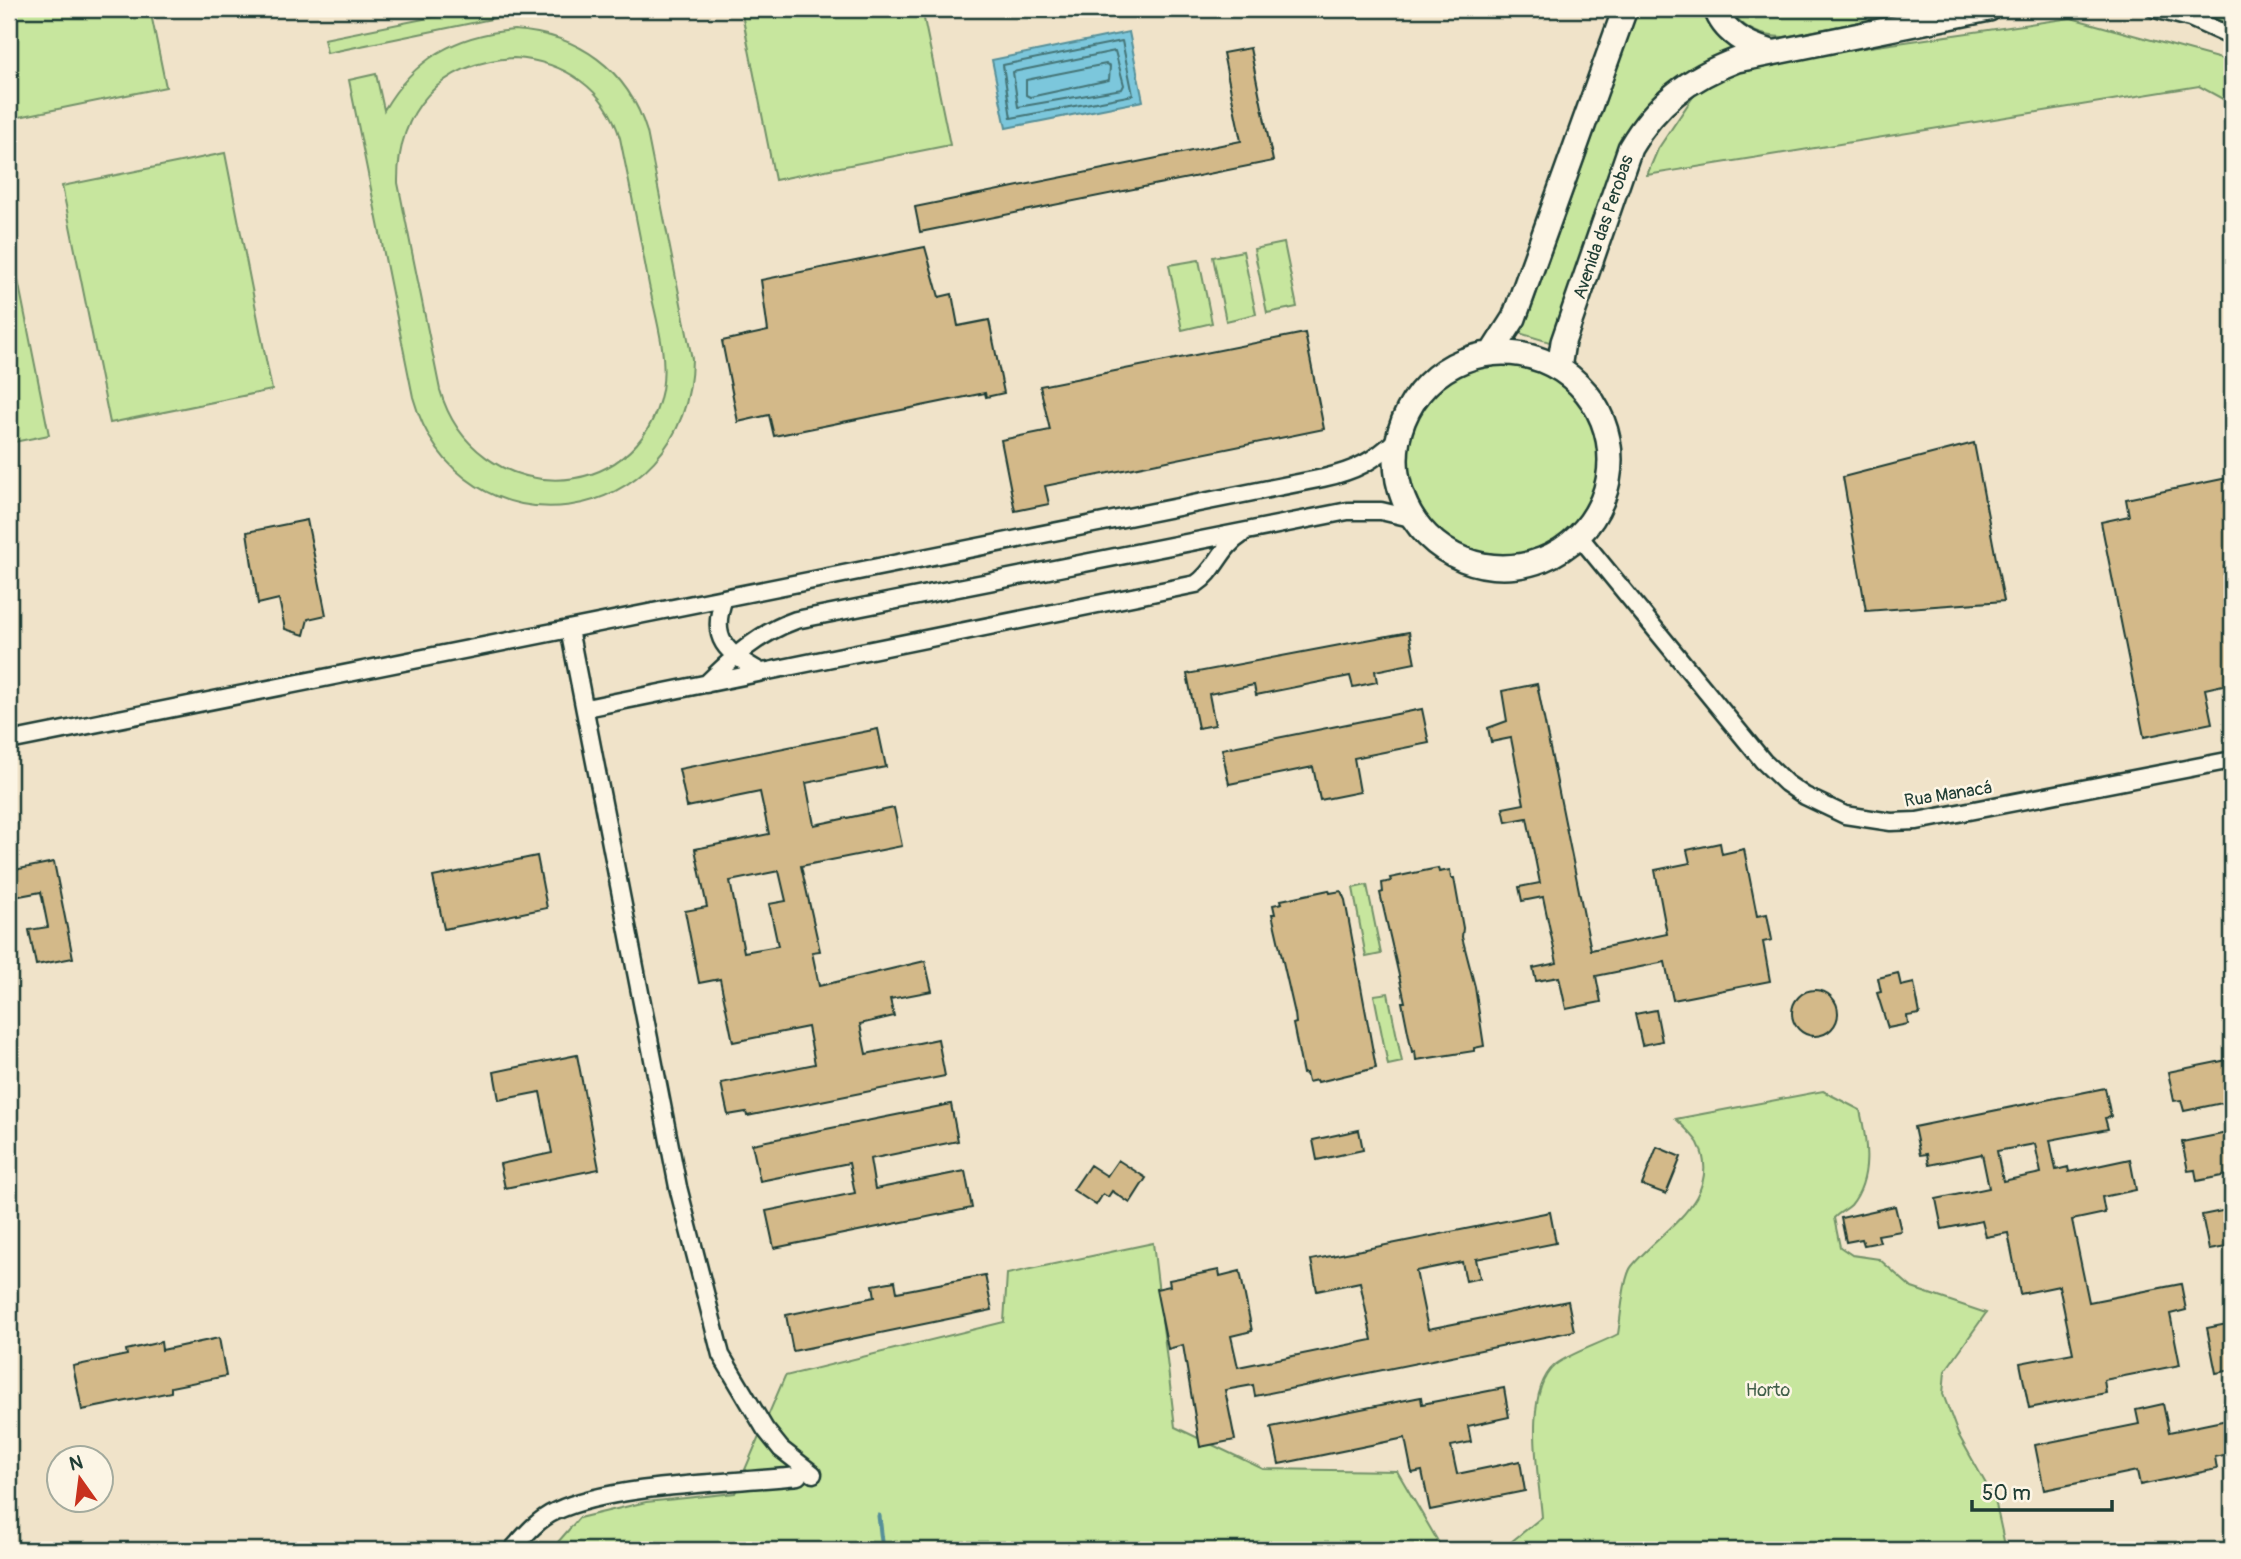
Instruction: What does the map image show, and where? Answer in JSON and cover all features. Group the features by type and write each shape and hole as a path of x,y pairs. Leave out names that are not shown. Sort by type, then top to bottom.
{"street":[{"path":"1491,354 1514,318 1625,9"},
{"path":"1716,9 1719,17 1741,40 1769,51"},
{"name":"Avenida das Perobas","path":"1559,368 1563,342 1630,148 1660,106 1691,80 1737,60 1769,51 1987,9"},
{"path":"2155,9 2190,18 2232,37"},
{"path":"1509,353 1540,359 1559,368 1590,397 1604,424 1611,453 1605,493 1598,512 1579,536 1551,556 1517,567 1481,566 1448,553 1411,518 1403,502 1395,469 1397,439 1407,410 1425,386 1449,367 1478,356 1509,353"},
{"path":"9,741 1339,475 1375,460 1397,439"},
{"path":"706,684 734,656 764,634 796,620 1348,511 1381,511 1411,518"},
{"path":"586,708 1196,584 1205,578 1229,542 1249,530"},
{"name":"Rua Manacá","path":"1579,536 1763,761 1805,796 1845,815 1878,821 1917,821 2232,760"},
{"path":"724,598 717,625 719,634 734,656 761,672"},
{"path":"512,1550 528,1531 558,1510 611,1496 806,1475 765,1429 721,1355 678,1187 569,629"}],"shaded area":[{"path":"9,9 2232,9 2232,1550 9,1550"}],"green space":[{"path":"9,9 150,9 166,87 9,119"},
{"path":"473,9 505,9 506,16 327,53 324,39"},
{"path":"741,9 922,9 950,145 775,180"},
{"path":"1638,9 1702,9 1712,27 1737,54 1622,147 1603,190 1555,330 1556,344 1519,333 1529,315"},
{"path":"1730,9 1926,9 1784,37 1767,35 1746,27"},
{"path":"2190,9 2232,9 2232,25"},
{"path":"2071,18 2232,62 2232,104 2199,86 1647,175 1658,149 1711,70"},
{"path":"514,30 537,33 579,47 613,73 627,90 647,132 692,359 681,417 654,461 615,491 569,505 521,504 476,486 438,450 413,397 349,80 376,74 384,110 409,77 438,53 473,37","holes":["514,58 550,65 580,81 605,105 613,121 620,138 663,364 662,390 647,429 622,457 591,474 555,480 519,474 486,457 458,429 440,390 398,183 405,133 415,112 428,95 445,80 465,69"]},
{"path":"225,153 272,390 110,423 62,186"},
{"path":"9,235 49,435 9,443"},
{"path":"1284,243 1297,307 1267,313 1254,249"},
{"path":"1243,251 1256,314 1226,321 1213,257"},
{"path":"1199,260 1212,323 1182,330 1169,265"},
{"path":"1502,365 1539,372 1570,393 1591,424 1598,461 1591,498 1570,529 1539,550 1502,557 1465,550 1434,529 1413,498 1406,461 1413,424 1434,393 1465,372"},
{"path":"1367,885 1381,954 1366,957 1353,888"},
{"path":"1388,993 1402,1062 1388,1065 1374,995"},
{"name":"Horto","path":"1823,1091 1860,1110 1865,1134 1863,1183 1851,1205 1834,1218 1840,1247 1852,1255 1879,1259 1912,1288 1986,1313 1945,1371 1943,1394 1958,1434 1995,1500 2006,1550 1501,1550 1542,1517 1535,1436 1539,1395 1545,1378 1561,1361 1618,1334 1629,1271 1686,1212 1703,1180 1704,1163 1698,1143 1676,1119"},
{"path":"1153,1243 1175,1427 1263,1469 1397,1471 1443,1550 551,1550 579,1518 646,1502 735,1493 785,1376 1004,1322 1007,1274"}],"water":[{"path":"1129,32 1143,101 1006,128 992,60"}],"building":[{"path":"1250,48 1273,161 920,232 915,207 1241,141 1223,53"},
{"path":"925,247 939,297 952,294 958,326 989,320 1004,393 986,397 985,393 774,436 769,415 738,422 722,341 768,331 761,280"},
{"path":"1305,333 1324,429 1045,486 1049,504 1015,511 1001,440 1050,430 1040,386"},
{"path":"1974,443 2004,601 1866,611 1843,477"},
{"path":"2232,477 2232,565 2224,566 2232,607 2232,683 2205,689 2212,723 2144,737 2101,522 2129,516 2126,499"},
{"path":"307,520 326,615 308,619 304,635 285,629 279,599 258,604 247,532"},
{"path":"1409,632 1415,663 1375,671 1377,682 1353,687 1350,676 1256,695 1254,685 1209,694 1215,725 1198,728 1187,674"},
{"path":"1537,684 1591,950 1667,934 1655,870 1690,863 1687,850 1720,843 1722,854 1744,849 1757,916 1767,914 1772,940 1763,942 1770,981 1673,1000 1665,962 1596,976 1601,1002 1566,1009 1559,977 1536,981 1533,968 1557,963 1543,897 1522,901 1519,887 1540,883 1527,818 1506,822 1503,808 1524,804 1511,738 1491,742 1488,728 1507,721 1502,691"},
{"path":"1422,709 1429,743 1354,758 1360,792 1320,800 1313,767 1229,784 1222,749"},
{"path":"878,729 886,767 806,783 814,825 894,808 902,846 801,866 820,951 812,952 819,986 925,961 932,991 890,999 894,1016 860,1024 866,1054 938,1039 945,1076 747,1116 746,1112 728,1115 721,1083 815,1064 808,1027 733,1042 720,979 699,983 685,911 707,907 695,849 769,834 760,792 687,807 679,769","holes":["779,871 786,901 769,904 778,946 744,952 730,881"]},
{"path":"537,856 547,908 444,929 433,877"},
{"path":"54,862 73,958 36,965 29,930 48,927 41,892 9,898 9,871"},
{"path":"1438,868 1439,872 1450,870 1451,878 1454,878 1463,928 1462,937 1475,987 1484,1046 1474,1048 1474,1051 1416,1060 1415,1051 1412,1052 1402,1002 1405,1002 1380,893 1383,892 1382,883 1391,881 1390,878"},
{"path":"1329,890 1330,893 1341,891 1345,900 1376,1068 1308,1082 1306,1073 1303,1074 1293,1024 1296,1023 1295,1014 1272,914 1275,914 1273,905 1282,903 1281,900"},
{"path":"1898,973 1901,986 1914,983 1920,1014 1907,1016 1908,1024 1888,1028 1877,993 1881,992 1878,978"},
{"path":"1815,990 1831,997 1838,1013 1831,1029 1815,1036 1799,1029 1792,1013 1799,997"},
{"path":"1656,1010 1662,1041 1642,1045 1635,1014"},
{"path":"577,1055 599,1169 505,1188 500,1164 552,1153 540,1092 499,1100 494,1072"},
{"path":"2232,1059 2232,1101 2184,1111 2181,1100 2174,1101 2168,1072"},
{"path":"2105,1088 2111,1117 2105,1118 2108,1129 2050,1140 2056,1170 2068,1167 2069,1172 2130,1159 2136,1190 2102,1197 2105,1213 2072,1220 2089,1302 2181,1284 2186,1310 2170,1314 2180,1365 2104,1380 2106,1393 2029,1408 2020,1363 2073,1353 2059,1286 2020,1294 2008,1233 1986,1237 1982,1221 1942,1229 1936,1199 1989,1188 1982,1154 1929,1165 1927,1154 1920,1155 1914,1127","holes":["2035,1144 2041,1173 2003,1181 1997,1151"]},
{"path":"951,1104 958,1141 870,1159 875,1189 965,1171 972,1208 774,1248 766,1211 855,1193 849,1163 760,1181 752,1144"},
{"path":"1359,1130 1363,1150 1317,1160 1313,1140"},
{"path":"2232,1132 2232,1174 2197,1181 2195,1170 2188,1171 2182,1142"},
{"path":"1657,1147 1681,1157 1666,1194 1642,1185"},
{"path":"1118,1160 1146,1178 1130,1203 1112,1191 1108,1197 1103,1194 1096,1205 1073,1190 1090,1165 1107,1176"},
{"path":"1895,1206 1901,1231 1878,1235 1880,1242 1864,1245 1862,1239 1846,1242 1841,1218"},
{"path":"2232,1209 2232,1246 2209,1250 2202,1215"},
{"path":"1550,1212 1556,1243 1476,1259 1480,1278 1466,1281 1462,1262 1416,1271 1428,1329 1568,1301 1574,1331 1255,1396 1253,1385 1225,1390 1235,1440 1200,1447 1183,1345 1168,1349 1156,1289 1170,1286 1169,1280 1219,1270 1220,1276 1240,1271 1252,1331 1231,1336 1238,1367 1372,1340 1360,1282 1317,1291 1311,1260"},
{"path":"985,1275 992,1310 793,1351 786,1315 875,1297 873,1285 895,1281 897,1292"},
{"path":"2232,1323 2232,1370 2216,1373 2207,1328"},
{"path":"219,1338 226,1376 171,1387 171,1392 82,1410 73,1366 127,1355 126,1350 161,1342 162,1350"},
{"path":"1504,1388 1509,1417 1468,1426 1471,1442 1451,1446 1457,1474 1520,1461 1525,1491 1430,1510 1422,1471 1412,1473 1405,1438 1279,1464 1271,1427 1421,1397 1422,1404"},
{"path":"2163,1404 2169,1432 2232,1419 2232,1453 2215,1457 2217,1469 2140,1485 2137,1471 2044,1490 2035,1445 2139,1424 2136,1410"}],"waterway":[{"path":"879,1516 883,1550"}]}
